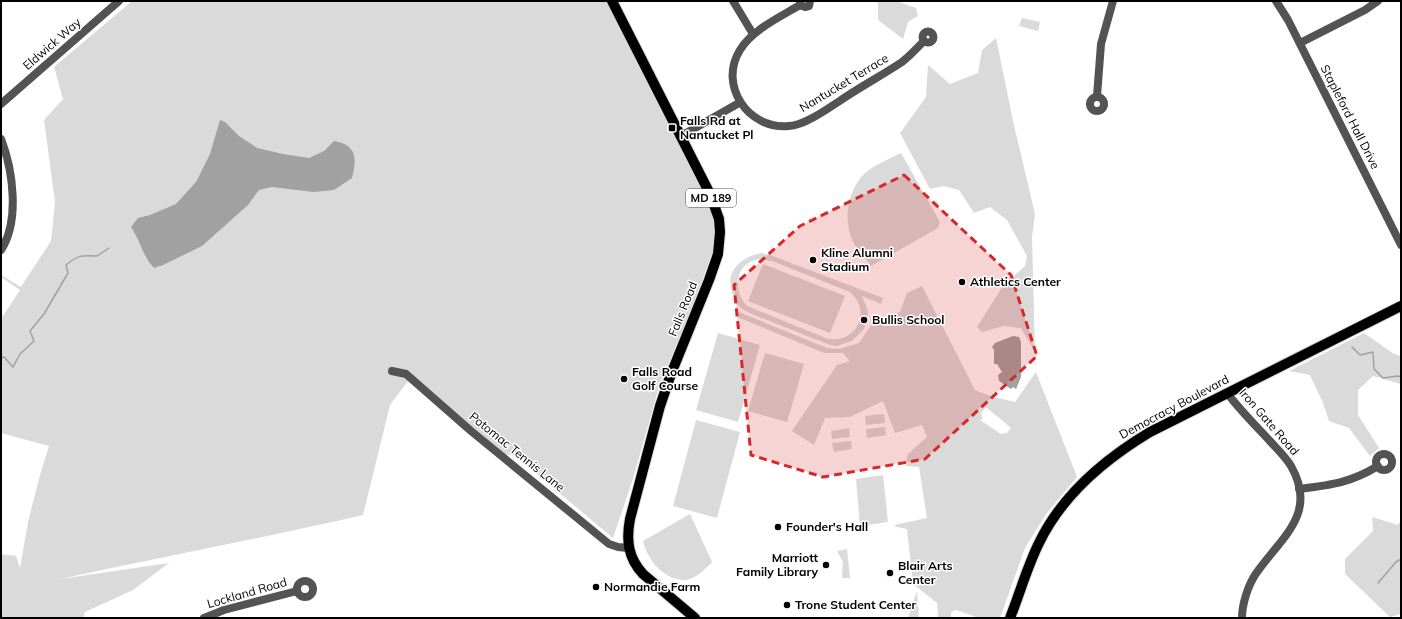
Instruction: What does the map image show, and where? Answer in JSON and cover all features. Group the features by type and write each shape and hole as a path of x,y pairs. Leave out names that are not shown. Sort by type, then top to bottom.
{"main road":[{"name":"Falls Road","path":"612,1 681,136 715,206 719,219 720,243 718,254 660,406 630,519 628,532 628,548 640,571 695,618"},
{"name":"Democracy Boulevard","path":"1010,618 1039,544 1058,513 1088,479 1112,457 1137,440 1401,306"}],"street":[{"name":"Eldwick Way","path":"1,104 119,1"},
{"path":"732,1 753,34"},
{"name":"Nantucket Terrace","path":"810,1 810,4 807,7 803,7 800,3 753,34 740,50 736,58 733,70 734,86 740,103 753,116 770,125 787,126 800,124 902,62 924,41"},
{"path":"1097,96 1101,44 1113,1"},
{"name":"Stapleford Hall Drive","path":"1276,1 1300,43 1401,245"},
{"path":"1300,43 1365,10 1378,1"},
{"path":"681,136 740,103"},
{"path":"1,139 8,162 11,183 12,216 10,230 1,250"},
{"name":"Potomac Tennis Lane","path":"392,371 406,374 471,431 609,544 628,548"},
{"name":"Iron Gate Road","path":"1227,393 1285,458 1294,472 1299,489 1300,507 1297,516 1286,537 1254,576 1246,598 1242,618"},
{"path":"1299,489 1348,481 1378,466"},
{"name":"Lockland Road","path":"204,618 224,610 297,592"}],"highlighted area":[{"path":"904,175 1011,275 1037,356 925,459 823,477 751,455 734,285 800,226"}],"shaded area":[{"name":"Falls Road Golf Course","path":"132,1 607,1 705,193 715,217 714,248 690,313 660,383 633,479 613,538 514,455 496,454 409,380 390,405 363,515 60,579 169,563 133,590 85,612 83,618 1,618 1,554 16,556 20,568 28,522 49,446 1,433 1,319 20,290 1,277 1,275 21,287 51,241 55,202 44,120 63,99 54,67"},
{"path":"878,1 896,1 916,8 918,16 908,22 903,39 878,20"},
{"path":"1022,18 1040,22 1038,31 1019,26"},
{"path":"996,38 1013,121 1035,214 1032,237 1035,352 1021,328 1004,326 982,332 977,327 1003,286 1025,266 1027,256 1007,220 990,207 974,213 959,190 944,186 930,189 900,133 926,97 928,65 950,84 978,73 982,50"},
{"path":"220,120 225,122 239,136 257,148 283,154 309,158 324,151 334,141 342,143 351,149 354,154 355,164 352,178 334,190 313,192 272,187 259,190 248,205 202,246 154,268 147,259 131,227 138,218 150,215 176,204 196,182 210,154"},
{"path":"901,153 940,222 938,228 871,266 856,247 852,239 848,219 850,199 858,181 864,174 877,165"},
{"path":"761,253 770,255 883,298 881,304 862,296 868,311 864,329 852,341 837,346 830,345 752,314 738,305 732,294 730,284 731,277 733,271 742,261","holes":["761,259 772,261 850,292 857,300 860,308 858,324 854,331 847,336 838,339 828,339 747,306 739,292 738,284 741,270 753,261"]},
{"path":"763,264 845,296 830,333 748,301"},
{"path":"922,286 975,390 990,396 1015,402 1036,372 1077,477 1046,514 1025,548 1000,618 979,618 956,610 951,612 951,618 938,618 937,603 913,584 907,529 894,525 927,518 919,467 905,466 908,454 927,437 922,425 895,433 883,401 850,417 825,418 814,445 792,431 837,365 850,361 843,353 824,353 735,316 739,312 827,348 839,349 859,343 874,321 900,312 907,293","holes":["986,407 1011,428 1007,433 1001,434 980,420 983,419 981,413"]},
{"path":"718,333 760,345 738,422 696,410"},
{"path":"1364,333 1394,354 1401,356 1401,384 1373,376 1358,390 1358,415 1379,448 1370,456 1349,428 1329,421 1323,403 1310,375 1289,371"},
{"path":"1013,336 1019,337 1021,342 1021,377 1016,389 1013,387 1011,389 999,381 998,375 1002,372 997,364 994,364 994,350 992,347 995,343"},
{"path":"765,353 804,364 787,422 748,411"},
{"path":"884,414 885,423 866,425 865,416"},
{"path":"696,420 740,432 717,518 673,506"},
{"path":"885,427 886,435 867,438 866,429"},
{"path":"849,428 850,437 832,439 831,431"},
{"path":"851,441 852,449 834,452 832,443"},
{"path":"883,475 888,522 860,526 856,479"},
{"path":"690,514 712,562 704,570 690,579 677,579 665,574 655,565 648,554 643,541"},
{"path":"1372,517 1398,525 1401,520 1401,614 1390,617 1345,574 1345,559 1373,531"},
{"path":"847,549 850,578 842,578 843,562 837,551"},
{"path":"917,591 919,618 908,618"}],"waterway":[{"path":"1,358 4,357 13,367 20,354 34,341 30,331 44,314 68,273 66,265 80,256 97,256 109,248"},
{"path":"1352,347 1360,355 1373,352 1374,369 1383,378 1401,377"},
{"path":"1378,583 1396,562 1401,559"}],"place":[{"name":"Falls Rd at Nantucket Pl","path":"672,128"},
{"name":"Kline Alumni Stadium","path":"813,260"},
{"name":"Athletics Center","path":"962,282"},
{"name":"Bullis School","path":"864,320"},
{"name":"Falls Road Golf Course","path":"624,379"},
{"name":"Founder's Hall","path":"778,527"},
{"name":"Marriott Family Library","path":"826,565"},
{"name":"Blair Arts Center","path":"890,573"},
{"name":"Normandie Farm","path":"596,587"},
{"name":"Trone Student Center","path":"787,605"}]}
